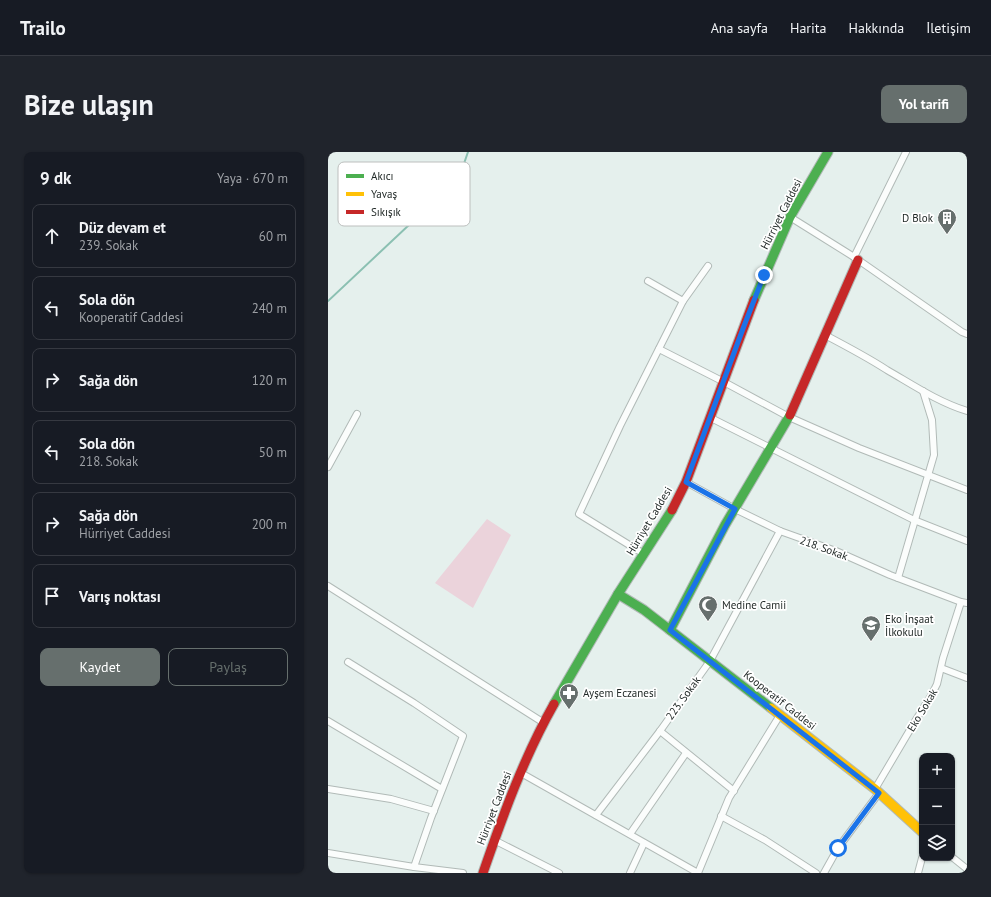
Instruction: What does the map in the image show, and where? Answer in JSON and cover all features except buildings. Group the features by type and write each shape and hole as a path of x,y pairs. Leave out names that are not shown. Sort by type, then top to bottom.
{"street":[{"name":"Hürriyet Caddesi","path":"483,873 505,808 544,722 618,594 672,510 686,482 747,319 790,217 828,152"},
{"path":"670,630 735,509 789,417 856,259 906,152"},
{"path":"790,217 856,259 967,334"},
{"path":"644,554 579,514 620,426 683,301 708,266"},
{"path":"648,281 683,301"},
{"path":"825,335 868,358 923,391 967,411"},
{"path":"659,350 724,382 789,417 859,448 967,490"},
{"path":"898,578 934,455 932,420 923,391"},
{"path":"328,467 357,414"},
{"path":"711,418 914,520 967,542"},
{"name":"218. Sokak","path":"686,482 735,509 780,531 836,551 898,578 964,602"},
{"name":"223. Sokak","path":"596,815 660,731 710,661 780,531"},
{"path":"328,586 544,722"},
{"name":"Kooperatif Caddesi","path":"618,594 644,610 780,715 877,791 919,829"},
{"name":"Eko Sokak","path":"824,873 838,848 877,791 916,718 932,694 937,684 941,668 964,602"},
{"path":"348,662 414,703 463,736 434,810 414,867"},
{"path":"941,668 967,678"},
{"path":"520,773 698,873 729,798 780,715"},
{"path":"328,721 442,789"},
{"path":"660,731 734,791"},
{"path":"630,834 686,753"},
{"path":"328,789 390,799 434,810"},
{"path":"722,816 765,840 816,873"},
{"path":"494,840 546,870 559,873"},
{"path":"630,873 644,843"},
{"path":"328,853 414,867 463,873"},
{"path":"955,859 967,869"},
{"path":"918,873 921,861"}],"shaded area":[{"path":"487,519 511,535 473,608 435,583"}],"waterway":[{"path":"465,162 468,152"},
{"path":"328,301 408,226"}],"traffic: fast":[{"path":"754,300 790,217 828,152"},
{"path":"670,630 725,525 790,415"},
{"path":"554,704 618,594 672,510"},
{"path":"618,594 644,610 771,708"}],"traffic: slow":[{"path":"771,708 875,789 919,829"}],"traffic: jam":[{"path":"790,415 858,260"},
{"path":"672,510 686,482 754,300"},
{"path":"483,873 506,808 524,765 554,704"}],"place":[{"name":"D Blok","path":"947,235"},
{"name":"Medine Camii","path":"708,622"},
{"name":"Eko İnşaat İlkokulu","path":"871,642"},
{"name":"Ayşem Eczanesi","path":"569,710"}],"route":[{"path":"764,275 686,482 735,509 725,525 670,630 879,793 838,848"}]}
